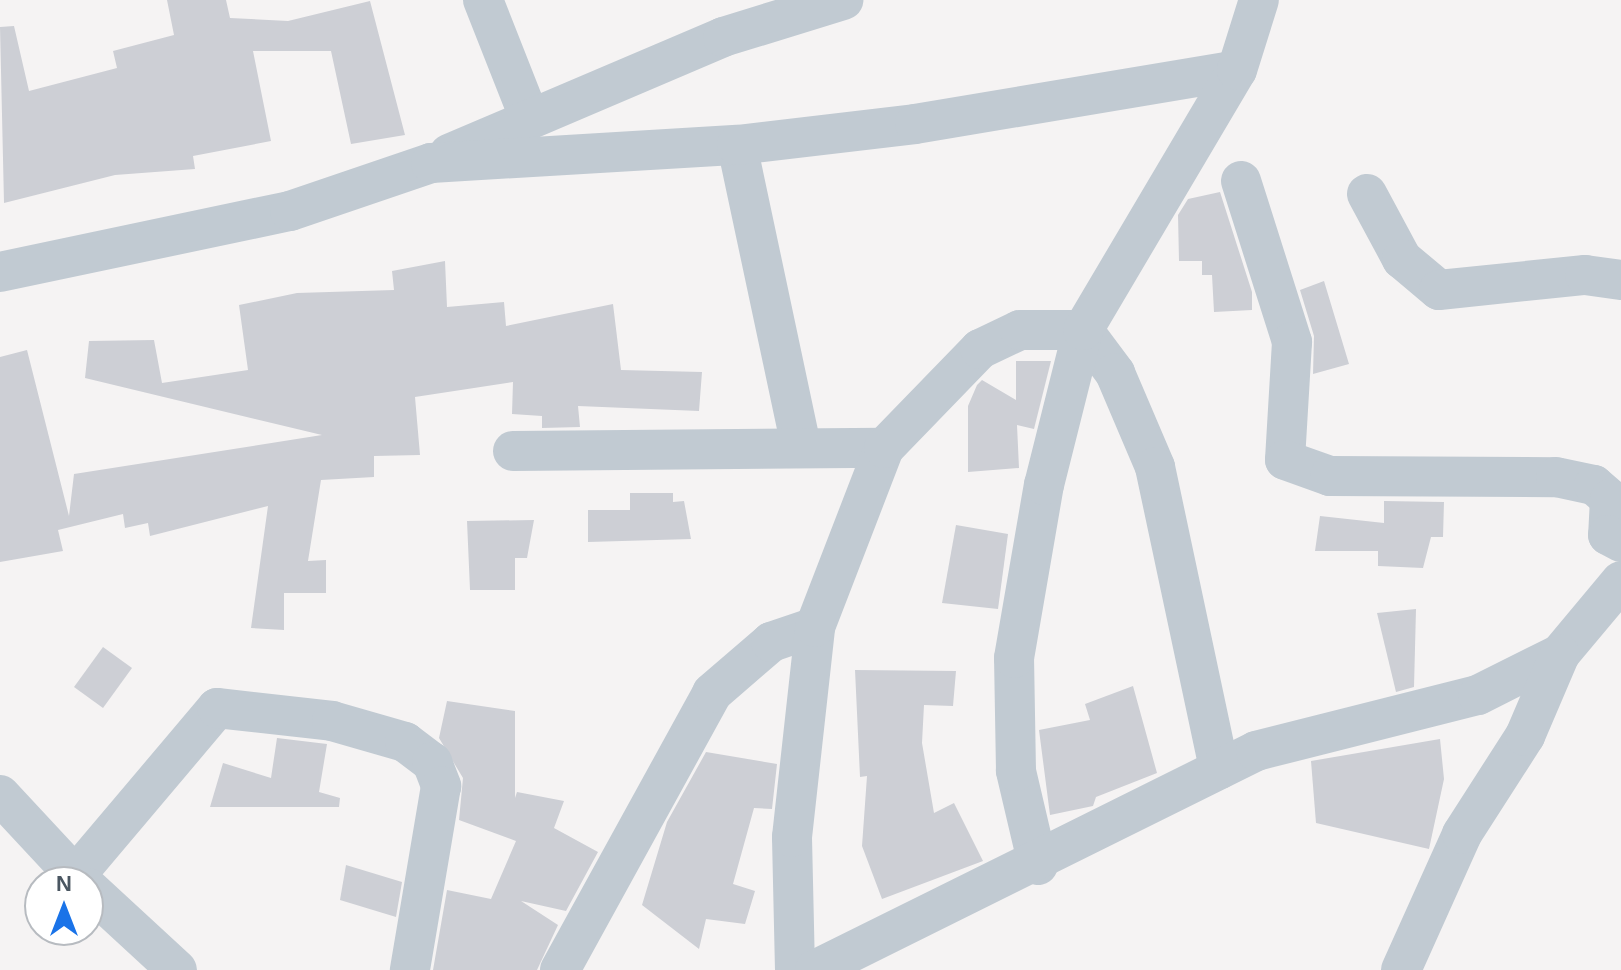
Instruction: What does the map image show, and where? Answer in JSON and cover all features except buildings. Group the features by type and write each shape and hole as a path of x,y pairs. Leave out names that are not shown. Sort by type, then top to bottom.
{"street":[{"path":"483,0 529,117"},
{"path":"0,272 290,211 431,163 529,117 723,37 843,0"},
{"path":"1038,865 1016,771 1014,658 1044,485 1083,330 1237,70 1259,0"},
{"path":"431,163 737,145 915,124 1237,70"},
{"path":"737,145 801,445"},
{"path":"1241,181 1292,342 1285,460 1330,476 1556,477 1594,485 1610,499 1608,535 1621,542"},
{"path":"1367,194 1402,259 1439,290 1585,275 1621,280"},
{"path":"795,970 792,837 815,627 884,448 980,349 1020,330 1083,330"},
{"path":"1083,330 1115,373 1155,467 1219,769"},
{"path":"513,451 801,445 884,448"},
{"path":"1401,970 1462,834 1525,736 1560,654 1621,581"},
{"path":"560,970 712,693 771,642 815,627"},
{"path":"815,970 1038,865 1219,769 1298,738 1478,695 1560,654"},
{"path":"94,866 217,708 347,725 405,742 432,762 441,786 410,970"},
{"path":"0,795 66,866"},
{"path":"104,903 177,970"}]}
